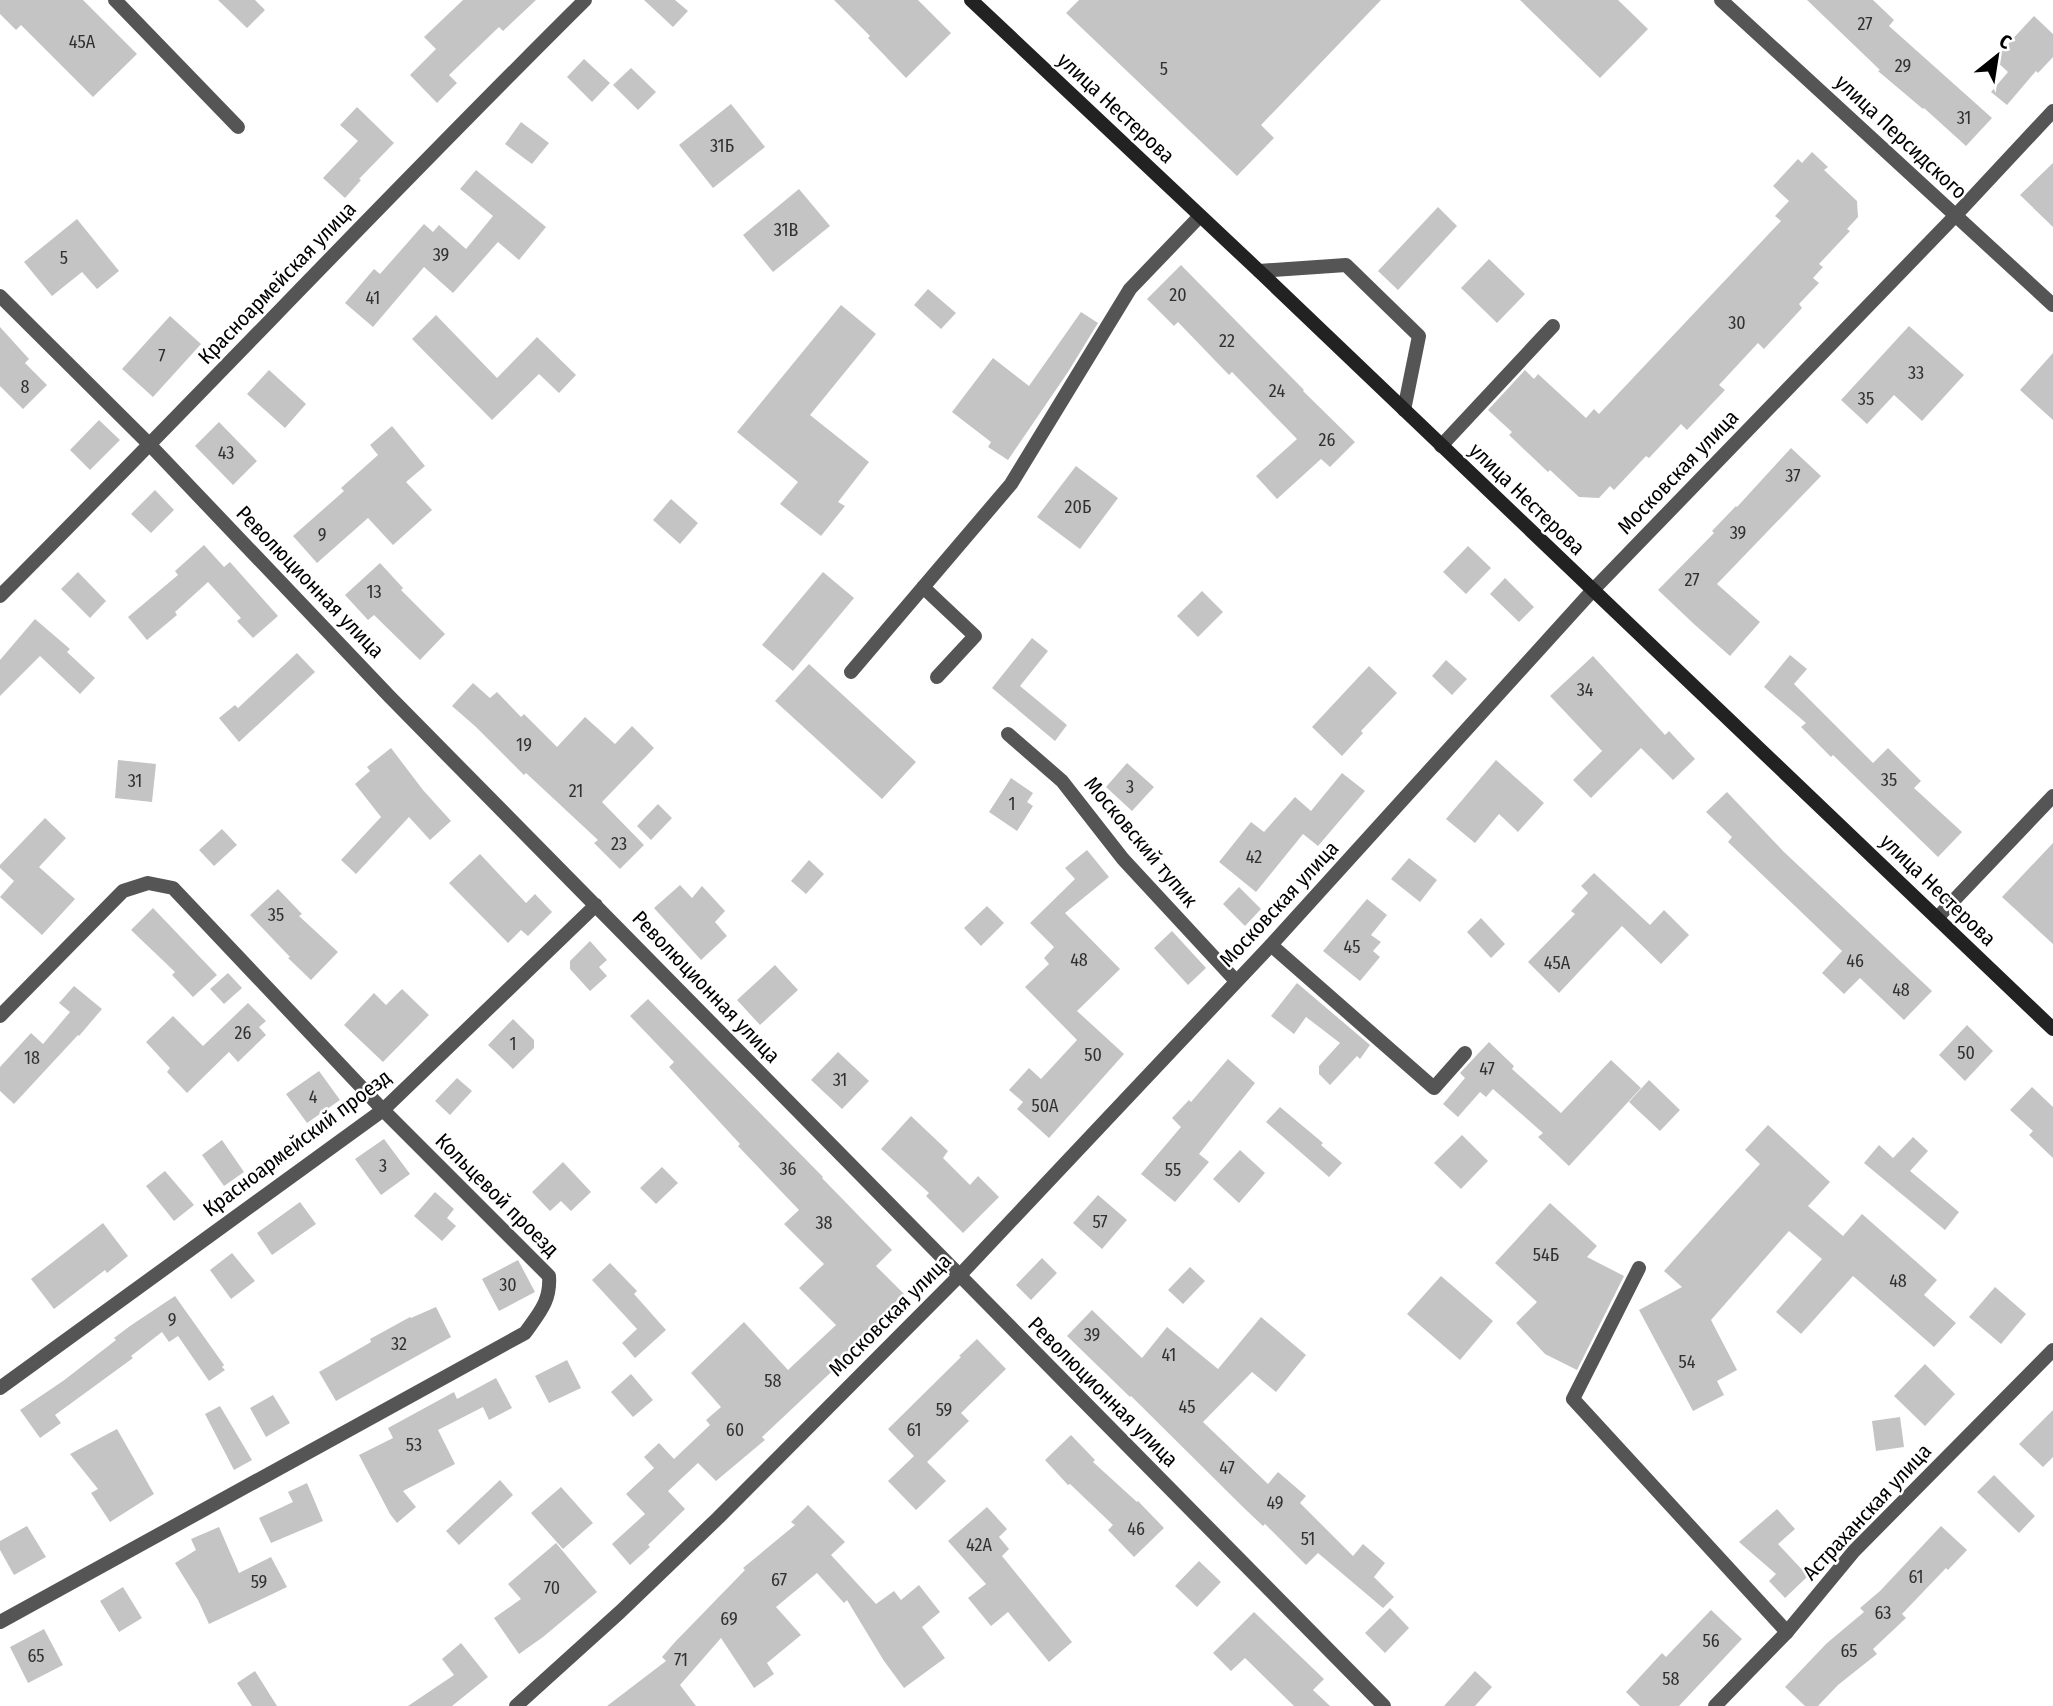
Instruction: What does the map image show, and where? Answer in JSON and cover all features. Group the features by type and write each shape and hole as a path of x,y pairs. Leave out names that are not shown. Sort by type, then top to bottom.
{"main road":[{"name":"улица Нестерова","path":"971,0 2053,1029"}],"street":[{"path":"115,0 238,127"},
{"name":"Красноармейская улица","path":"0,596 454,130 585,0"},
{"name":"улица Персидского","path":"1721,0 2053,305"},
{"name":"Московская улица","path":"516,1706 718,1518 959,1276 1271,944 1593,590 2053,111"},
{"path":"851,671 1010,484 1130,289 1200,216"},
{"path":"1259,271 1346,265 1419,336 1404,410"},
{"name":"Революционная улица","path":"0,296 150,445 390,696 1384,1706"},
{"path":"1441,446 1553,326"},
{"path":"923,587 975,636 937,677"},
{"name":"Московский тупик","path":"1008,734 1062,781 1123,859 1236,981"},
{"path":"1937,918 2053,796"},
{"name":"Кольцевой проезд","path":"0,1016 123,891 148,883 173,888 383,1110 548,1276 550,1290 545,1305 526,1333 0,1622"},
{"name":"Красноармейский проезд","path":"0,1388 383,1110 596,905"},
{"path":"1271,944 1434,1088 1465,1053"},
{"path":"1639,1268 1573,1399 1787,1632"},
{"name":"Астраханская улица","path":"1715,1706 1787,1632 1854,1551 2053,1350"}],"building":[{"path":"0,0 83,0 137,54 93,97 21,25 16,30 0,14"},
{"path":"218,0 255,0 265,10 247,28"},
{"path":"463,0 536,0 503,31 499,27 449,75 457,83 437,103 410,75 436,49 424,37"},
{"path":"644,0 675,0 688,11 673,27"},
{"path":"834,0 918,0 951,33 906,78"},
{"path":"1079,0 1381,0 1261,125 1274,138 1237,176 1066,13"},
{"path":"1520,0 1618,0 1648,29 1600,78"},
{"path":"1807,0 1873,0 1894,20 1889,26 1992,118 1966,146 1878,71 1880,70"},
{"path":"2034,16 2053,34 2053,57 2038,73 2036,71 2007,105 1991,92 2008,72 1994,59"},
{"path":"584,59 610,83 592,102 567,77"},
{"path":"631,68 656,92 638,110 613,85"},
{"path":"731,104 765,147 713,188 679,145"},
{"path":"357,107 394,143 359,179 361,180 345,198 323,178 358,141 340,125"},
{"path":"521,122 549,143 532,164 505,144"},
{"path":"1812,152 1828,167 1824,170 1857,201 1858,217 1847,229 1850,231 1819,264 1823,267 1813,278 1819,283 1799,304 1802,308 1764,349 1758,343 1719,385 1725,390 1687,430 1681,424 1614,490 1610,486 1599,498 1579,497 1509,435 1512,432 1488,410 1525,370 1534,379 1538,374 1586,418 1594,409 1599,414 1781,221 1775,216 1789,201 1773,186 1798,159 1802,163"},
{"path":"2053,163 2053,227 2020,195"},
{"path":"476,170 546,227 519,260 498,242 453,293 424,267 373,327 345,303 374,269 380,274 424,224 433,232 439,225 466,249 493,216 460,189"},
{"path":"799,189 830,226 773,272 743,235"},
{"path":"1438,207 1457,226 1398,290 1378,271"},
{"path":"77,219 119,271 97,289 82,272 52,296 24,262"},
{"path":"1489,259 1525,294 1497,323 1461,288"},
{"path":"1181,265 1355,442 1330,467 1321,459 1277,499 1256,476 1297,439 1232,372 1229,375 1178,322 1174,326 1147,299"},
{"path":"928,289 956,313 941,329 914,305"},
{"path":"841,305 876,334 810,415 869,462 838,502 845,506 821,536 780,504 798,482 737,432"},
{"path":"1081,312 1098,323 1008,460 988,447 991,442 952,412 993,358 1029,386"},
{"path":"436,315 497,378 537,337 576,375 559,393 539,374 492,420 412,339"},
{"path":"170,316 201,344 153,397 122,369"},
{"path":"1909,326 1964,375 1922,421 1894,395 1867,424 1841,400"},
{"path":"0,327 29,359 25,363 47,385 23,409 0,386"},
{"path":"2053,353 2053,420 2020,390"},
{"path":"269,370 306,404 285,428 247,394"},
{"path":"99,420 120,440 90,470 70,450"},
{"path":"219,422 257,461 233,485 195,446"},
{"path":"392,426 425,466 406,482 432,510 393,545 368,518 317,563 293,536 344,491 341,488 378,455 370,445"},
{"path":"1791,448 1821,476 1717,584 1760,622 1730,656 1658,590"},
{"path":"1076,466 1118,498 1080,549 1037,517"},
{"path":"155,490 174,510 151,533 131,514"},
{"path":"671,499 698,523 680,544 653,520"},
{"path":"204,545 224,567 230,562 278,616 253,638 237,621 241,618 208,582 175,612 177,615 147,640 128,617 178,575 175,571"},
{"path":"1468,546 1491,568 1466,594 1443,572"},
{"path":"380,563 403,588 401,590 445,634 420,660 374,615 368,620 345,595"},
{"path":"78,572 106,601 90,618 61,589"},
{"path":"823,572 854,598 793,671 762,645"},
{"path":"1505,578 1534,607 1519,622 1490,594"},
{"path":"1202,591 1223,612 1198,637 1177,616"},
{"path":"35,619 70,649 67,652 95,678 80,694 40,656 0,696 0,660"},
{"path":"1032,638 1048,651 1020,686 1067,725 1055,741 992,688"},
{"path":"297,653 315,672 239,742 219,718 235,705 238,708"},
{"path":"1790,655 1807,669 1794,684 1873,763 1888,748 1921,781 1914,788 1962,832 1938,857 1801,727 1806,723 1764,687"},
{"path":"1593,656 1665,735 1669,731 1695,759 1673,780 1641,748 1591,798 1573,780 1602,751 1550,696"},
{"path":"1446,660 1467,679 1452,695 1432,676"},
{"path":"809,664 916,762 882,799 775,701"},
{"path":"1369,666 1397,693 1361,731 1363,733 1342,756 1312,727"},
{"path":"473,683 490,698 497,692 521,717 524,714 557,747 585,717 615,744 632,726 654,748 602,802 644,845 620,869 594,843 598,840 526,773 524,775 452,706"},
{"path":"391,748 451,821 430,840 409,817 356,874 341,860 381,817 355,784 370,771 367,767"},
{"path":"118,760 156,764 152,802 115,798"},
{"path":"1496,760 1544,803 1518,832 1499,814 1475,843 1446,819"},
{"path":"1127,763 1154,787 1132,811 1106,787"},
{"path":"1342,773 1365,791 1318,846 1303,834 1256,892 1219,862 1251,822 1264,832 1295,797 1311,811"},
{"path":"1011,778 1033,793 1027,802 1033,806 1017,831 989,812"},
{"path":"1727,792 1784,852 1932,991 1904,1020 1860,978 1844,994 1822,973 1842,951 1728,842 1732,837 1706,812"},
{"path":"658,804 672,818 651,840 637,826"},
{"path":"45,818 66,838 39,867 75,899 42,935 0,897 14,881 0,865"},
{"path":"222,829 237,845 214,866 199,850"},
{"path":"2053,843 2053,944 2002,897"},
{"path":"1087,850 1109,877 1065,913 1120,969 1077,1011 1124,1054 1049,1138 1017,1109 1023,1102 1009,1090 1029,1068 1041,1079 1077,1040 1025,987 1049,964 1044,958 1054,947 1030,923 1075,879 1065,868"},
{"path":"480,854 526,903 535,894 552,912 528,936 521,930 508,943 449,883"},
{"path":"1409,858 1437,880 1420,902 1391,879"},
{"path":"809,860 824,874 806,894 791,881"},
{"path":"1594,873 1650,925 1664,910 1689,935 1661,964 1622,926 1559,993 1528,962 1575,914 1571,911 1588,893 1581,886"},
{"path":"680,885 692,898 702,886 725,911 715,922 727,936 701,960 654,908"},
{"path":"1239,887 1261,909 1245,926 1223,904"},
{"path":"278,889 302,914 299,916 338,952 311,980 250,915"},
{"path":"1367,899 1387,915 1371,935 1381,942 1373,951 1380,957 1360,981 1323,951"},
{"path":"987,906 1004,923 981,946 964,928"},
{"path":"153,908 217,975 193,997 172,975 175,972 131,930"},
{"path":"1481,918 1505,944 1491,958 1467,932"},
{"path":"1172,931 1206,968 1188,985 1154,948"},
{"path":"590,941 607,960 599,967 607,976 590,991 570,969 570,961"},
{"path":"775,965 798,990 760,1025 737,1000"},
{"path":"228,973 242,988 224,1004 210,989"},
{"path":"1297,983 1370,1045 1360,1059 1357,1056 1330,1085 1319,1074 1319,1066 1340,1043 1306,1017 1294,1034 1271,1016"},
{"path":"74,986 102,1009 14,1104 0,1091 0,1067 31,1033 43,1044 70,1012 59,1003"},
{"path":"402,989 429,1015 383,1062 344,1025 374,993 386,1005"},
{"path":"648,999 892,1250 876,1266 904,1294 881,1316 883,1318 843,1361 762,1437 765,1440 716,1481 698,1463 668,1491 685,1509 630,1565 612,1544 645,1514 626,1494 654,1468 644,1457 659,1443 674,1459 710,1425 706,1420 721,1407 691,1373 744,1322 788,1370 836,1325 799,1288 824,1264 784,1224 799,1210 669,1067 674,1062 630,1016"},
{"path":"248,1003 266,1021 259,1027 266,1035 238,1062 229,1052 187,1093 167,1072 170,1068 146,1042 173,1016 203,1046"},
{"path":"513,1019 534,1040 534,1048 513,1069 488,1045"},
{"path":"1967,1025 1993,1051 1965,1081 1939,1055"},
{"path":"1489,1042 1514,1066 1512,1069 1561,1113 1611,1060 1641,1088 1569,1166 1538,1137 1543,1133 1493,1089 1486,1097 1480,1092 1458,1117 1443,1104 1465,1078 1460,1073"},
{"path":"838,1052 869,1081 842,1109 811,1080"},
{"path":"1228,1059 1255,1083 1199,1154 1209,1162 1175,1202 1141,1174 1181,1127 1172,1118 1189,1100 1191,1102"},
{"path":"319,1071 340,1100 307,1123 286,1094"},
{"path":"457,1078 472,1091 450,1115 435,1101"},
{"path":"1649,1080 1680,1110 1660,1131 1629,1102"},
{"path":"2032,1087 2053,1107 2053,1158 2029,1135 2033,1131 2010,1110"},
{"path":"1280,1107 1323,1143 1321,1145 1342,1163 1329,1177 1266,1122"},
{"path":"911,1116 948,1151 943,1158 970,1185 978,1176 999,1197 963,1233 926,1196 929,1193 881,1149"},
{"path":"1768,1125 1830,1182 1808,1206 1843,1236 1862,1214 1937,1280 1924,1295 1956,1323 1934,1347 1853,1276 1801,1334 1776,1312 1822,1259 1789,1231 1711,1320 1737,1370 1717,1381 1724,1395 1693,1411 1639,1310 1682,1287 1664,1271 1760,1164 1745,1150"},
{"path":"1462,1135 1488,1161 1461,1189 1434,1163"},
{"path":"1913,1137 1928,1151 1910,1171 1959,1212 1945,1230 1864,1163 1879,1145 1893,1158"},
{"path":"384,1139 410,1174 381,1195 355,1159"},
{"path":"222,1140 244,1172 224,1186 202,1155"},
{"path":"1240,1150 1265,1173 1239,1203 1213,1179"},
{"path":"563,1162 591,1192 571,1211 561,1201 550,1211 532,1192"},
{"path":"662,1167 678,1183 656,1204 640,1188"},
{"path":"165,1171 194,1205 174,1221 146,1186"},
{"path":"435,1192 454,1209 447,1218 456,1226 442,1241 414,1216"},
{"path":"1098,1195 1127,1220 1102,1249 1073,1223"},
{"path":"300,1202 316,1224 272,1255 257,1233"},
{"path":"1550,1203 1597,1246 1587,1257 1624,1276 1577,1370 1545,1354 1516,1323 1537,1302 1495,1263"},
{"path":"103,1223 128,1256 54,1309 31,1279"},
{"path":"232,1253 255,1281 231,1299 210,1270"},
{"path":"1042,1258 1057,1273 1031,1300 1016,1285"},
{"path":"518,1260 535,1292 499,1311 482,1279"},
{"path":"610,1263 637,1291 634,1294 666,1330 635,1358 622,1343 637,1329 592,1280"},
{"path":"1190,1267 1205,1281 1183,1304 1168,1290"},
{"path":"1441,1276 1493,1321 1460,1360 1407,1314"},
{"path":"1995,1287 2026,1314 2001,1344 1969,1317"},
{"path":"175,1296 225,1370 209,1381 178,1336 169,1342 162,1332 131,1356 133,1358 55,1415 61,1423 40,1438 20,1410 63,1381 130,1326"},
{"path":"436,1307 451,1337 336,1401 319,1372 371,1342 370,1339 410,1317"},
{"path":"1092,1310 1142,1358 1167,1327 1218,1369 1261,1317 1306,1355 1276,1392 1252,1372 1203,1422 1268,1484 1278,1472 1306,1496 1300,1503 1353,1556 1363,1544 1385,1563 1374,1577 1394,1597 1383,1608 1318,1553 1306,1565 1265,1524 1263,1526 1245,1509 1067,1336"},
{"path":"977,1339 1006,1369 961,1413 969,1421 927,1462 946,1481 916,1510 888,1481 914,1456 888,1429"},
{"path":"567,1360 581,1388 549,1403 535,1376"},
{"path":"1925,1364 1955,1394 1925,1426 1894,1396"},
{"path":"631,1374 653,1400 633,1417 611,1392"},
{"path":"496,1378 512,1408 489,1420 483,1407 438,1430 455,1464 403,1491 416,1507 397,1523 359,1455 393,1438 388,1428 454,1392 457,1399"},
{"path":"273,1395 290,1423 266,1437 250,1408"},
{"path":"220,1406 252,1460 234,1470 205,1414"},
{"path":"2053,1410 2053,1457 2043,1467 2019,1444"},
{"path":"1900,1417 1904,1447 1876,1451 1872,1421"},
{"path":"117,1429 154,1494 110,1522 91,1493 98,1489 70,1454"},
{"path":"1071,1435 1095,1460 1093,1462 1164,1528 1134,1557 1108,1530 1113,1525 1068,1485 1045,1460"},
{"path":"1994,1475 2035,1516 2019,1533 1977,1492"},
{"path":"500,1480 513,1495 459,1545 446,1531"},
{"path":"307,1483 323,1521 271,1543 259,1518 293,1502 288,1492"},
{"path":"561,1487 593,1523 563,1549 531,1513"},
{"path":"808,1505 845,1542 831,1555 876,1604 894,1591 901,1600 919,1585 940,1612 922,1627 945,1658 904,1688 884,1661 847,1600 844,1603 817,1573 776,1607 801,1635 767,1663 774,1674 754,1688 721,1638 680,1685 696,1706 607,1706 666,1661 662,1657 675,1642 745,1570 743,1568 795,1525 791,1522"},
{"path":"987,1507 1007,1529 999,1537 1009,1549 1002,1556 1072,1642 1049,1662 1008,1612 991,1626 968,1598 986,1584 948,1541"},
{"path":"1777,1509 1795,1529 1778,1544 1808,1576 1785,1598 1769,1581 1776,1574 1739,1542"},
{"path":"27,1526 46,1557 14,1575 0,1550 0,1541"},
{"path":"1941,1526 1967,1550 1902,1614 1906,1618 1873,1649 1877,1654 1838,1685 1818,1706 1805,1706 1785,1687 1827,1643 1864,1612 1860,1608 1880,1591"},
{"path":"219,1527 239,1573 271,1557 287,1587 209,1624 175,1563 196,1550 191,1539"},
{"path":"556,1543 597,1592 519,1654 494,1618 521,1599 508,1584"},
{"path":"1199,1561 1221,1582 1197,1607 1175,1586"},
{"path":"123,1587 142,1618 119,1632 100,1601"},
{"path":"1390,1608 1409,1628 1385,1653 1365,1633"},
{"path":"1711,1610 1742,1639 1679,1706 1640,1706 1626,1692 1662,1653 1666,1657"},
{"path":"1254,1612 1324,1679 1313,1690 1330,1706 1294,1706 1245,1658 1231,1671 1213,1653"},
{"path":"44,1629 63,1665 28,1683 10,1647"},
{"path":"461,1643 488,1677 452,1706 408,1706 454,1675 442,1659"},
{"path":"255,1671 277,1706 252,1706 237,1683"},
{"path":"1475,1671 1492,1687 1475,1706 1444,1706"}]}
